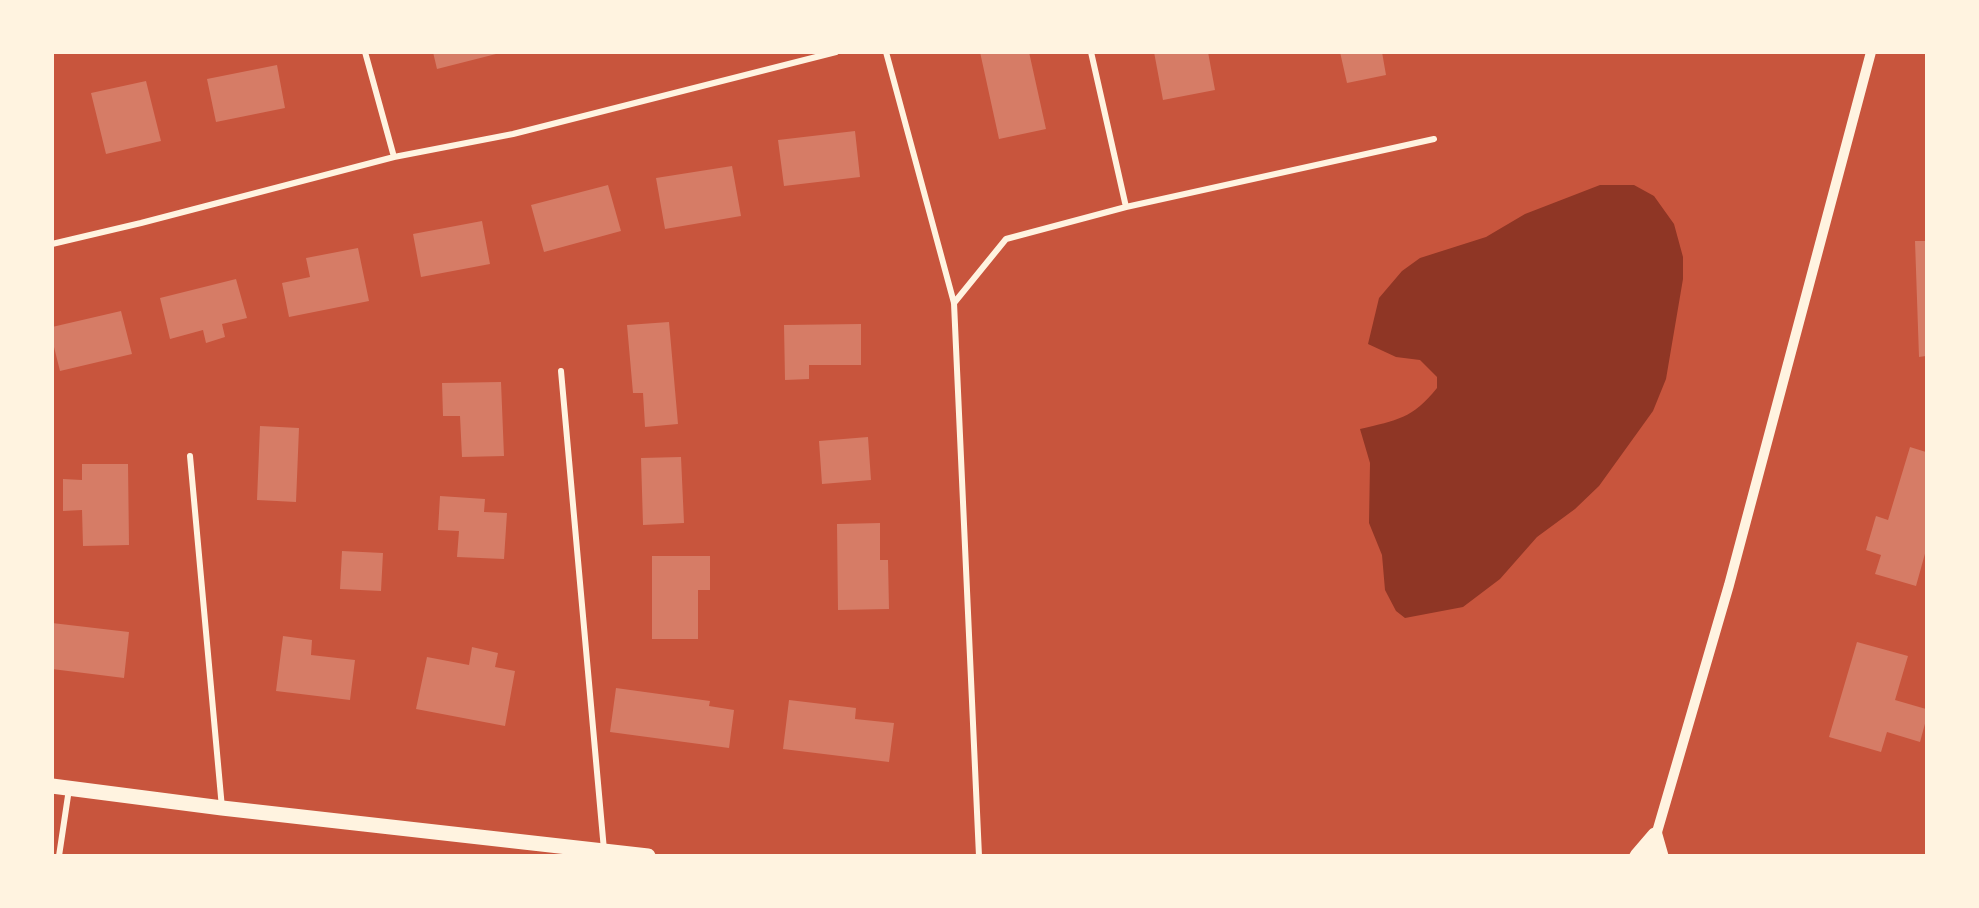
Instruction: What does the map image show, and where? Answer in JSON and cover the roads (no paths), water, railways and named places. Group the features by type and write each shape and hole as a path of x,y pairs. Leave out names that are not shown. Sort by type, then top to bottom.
{"main road":[{"path":"52,786 222,808 648,855"},
{"path":"1637,855 1655,836 1661,855"}],"street":[{"path":"365,52 394,157"},
{"path":"52,244 141,224 394,157 513,134 836,52"},
{"path":"886,52 954,303 979,855"},
{"path":"1091,52 1126,207"},
{"path":"1650,855 1729,585 1869,57"},
{"path":"954,303 1006,239 1126,207 1434,139"},
{"path":"561,371 604,850"},
{"path":"190,456 222,808"},
{"path":"60,855 69,788"}]}
